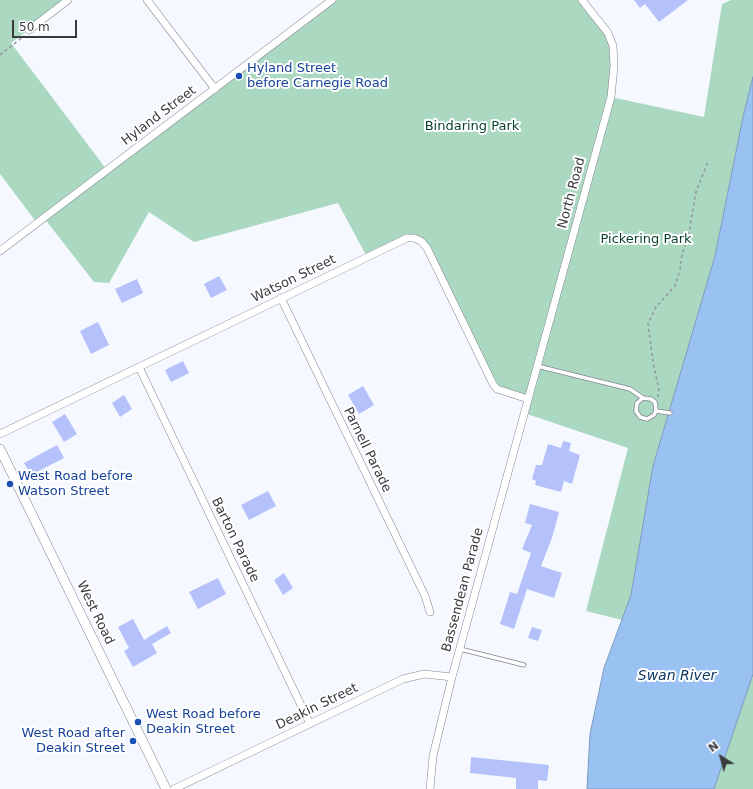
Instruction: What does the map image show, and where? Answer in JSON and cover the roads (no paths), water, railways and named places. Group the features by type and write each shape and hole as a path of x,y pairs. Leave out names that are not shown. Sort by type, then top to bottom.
{"street":[{"path":"29,30 68,0"},
{"path":"147,0 214,89"},
{"name":"Hyland Street","path":"0,251 332,0"},
{"name":"North Road","path":"528,399 611,97 614,66 613,46 608,33 582,0"},
{"name":"Watson Street","path":"0,434 407,238 414,238 427,248 493,384 497,389 528,399"},
{"name":"Parnell Parade","path":"281,298 425,596 430,612"},
{"name":"Barton Parade","path":"139,367 310,724"},
{"name":"Bassendean Parade","path":"430,789 433,756 452,678 528,399"},
{"name":"West Road","path":"0,448 166,789"},
{"name":"Deakin Street","path":"174,789 413,675 430,674 452,678"}],"lane":[{"path":"537,366 630,388 643,398 652,399 656,409 654,415 648,418 644,418 637,414 636,411 637,403 643,398"},
{"path":"656,409 670,413"},
{"path":"460,649 524,665"}],"water":[{"name":"Swan River","path":"753,77 753,674 714,789 587,789 590,734 604,668 631,595 653,466 715,256 743,117"}],"place":[{"name":"Hyland Street before Carnegie Road","path":"239,76"},
{"name":"West Road before Watson Street","path":"10,484"},
{"name":"West Road before Deakin Street","path":"138,722"},
{"name":"West Road after Deakin Street","path":"133,741"}],"park label":[{"name":"Bindaring Park","path":"472,127"},
{"name":"Pickering Park","path":"646,240"}]}
